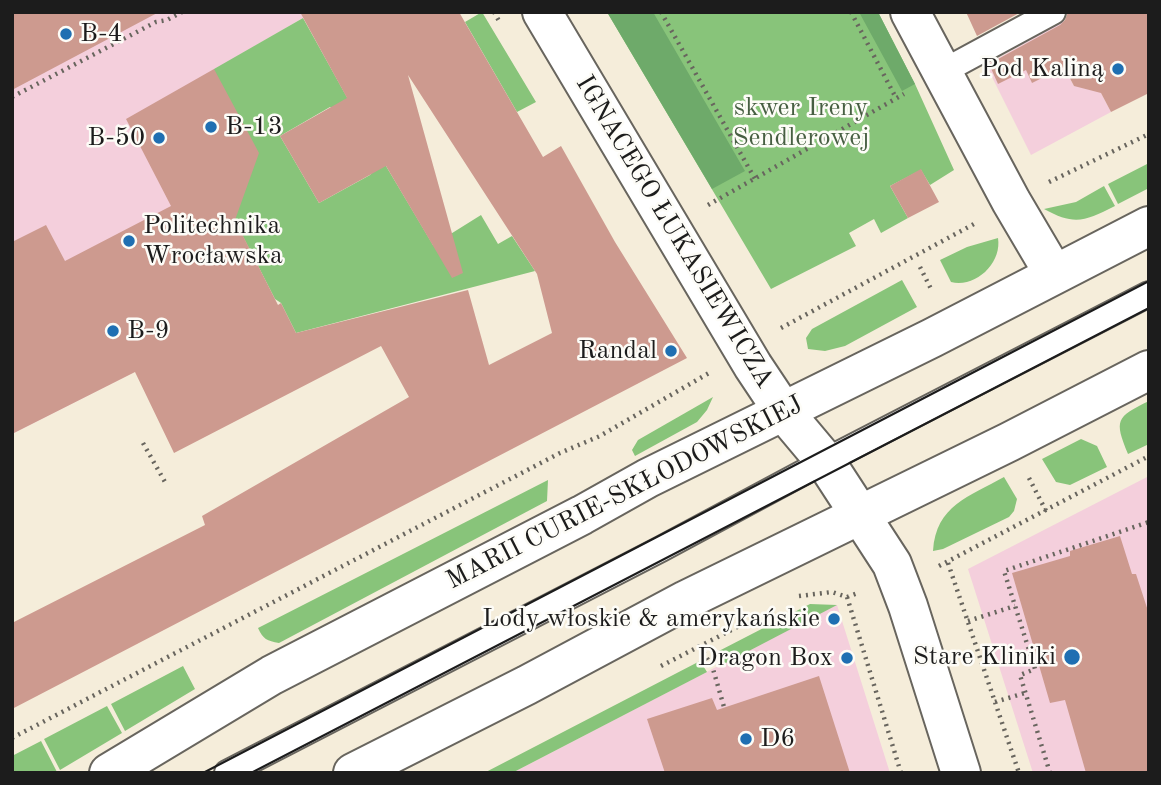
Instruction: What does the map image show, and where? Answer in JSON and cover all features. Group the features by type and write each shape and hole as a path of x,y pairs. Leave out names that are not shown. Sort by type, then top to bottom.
{"main road":[{"name":"IGNACEGO ŁUKASIEWICZA","path":"542,12 744,350 783,411 825,461 862,515 899,579 961,773"},
{"path":"910,12 1011,201 1054,275"},
{"name":"MARII CURIE-SKŁODOWSKIEJ","path":"109,773 272,675 582,515 648,478 933,338 1149,226"},
{"path":"353,773 678,605 1149,370"}],"lane":[{"path":"943,72 1053,12"},
{"path":"227,773 1149,294"}],"path":[{"path":"12,97 156,22 182,12"},
{"path":"661,12 755,179"},
{"path":"851,12 896,98"},
{"path":"704,208 943,72"},
{"path":"1042,185 1149,134"},
{"path":"12,738 548,460 600,436 711,372 806,312 985,218"},
{"path":"920,267 937,301"},
{"path":"143,443 165,482"},
{"path":"1019,773 948,563 1149,456"},
{"path":"1027,475 1046,511"},
{"path":"1050,773 1020,675 1035,669 1004,571 1149,522"},
{"path":"791,600 802,595 832,592 848,597 901,773"},
{"path":"968,621 1015,606"},
{"path":"651,671 758,617"},
{"path":"700,646 713,669 724,707"},
{"path":"995,702 1025,693"}],"shaded area":[{"name":"Politechnika Wrocławska","path":"12,12 313,12 214,70 170,354 12,434"},
{"path":"1064,21 1064,67 1074,86 1096,83 1111,112 1031,155 986,65"},
{"name":"Stare Kliniki","path":"1149,476 1149,773 1033,773 968,569"},
{"name":"Stare Kliniki","path":"837,605 890,773 512,773 820,613"}],"green space":[{"path":"482,12 536,102 517,112 465,22"},
{"name":"skwer Ireny Sendlerowej","path":"607,12 878,12 915,84 954,170 930,185 921,170 890,186 908,218 881,233 874,219 849,233 856,246 771,289"},
{"path":"607,12 653,12 745,171 712,189"},
{"path":"859,12 878,12 915,84 902,91"},
{"path":"303,18 349,101 343,113 330,107 280,136 319,203 370,175 383,161 433,245 481,215 498,244 512,236 535,271 296,333 281,303 275,299 213,178 214,69"},
{"path":"1149,163 1149,188 1118,204 1108,184"},
{"path":"1104,186 1115,206 1096,215 1080,220 1064,218 1044,209 1076,202"},
{"path":"998,238 996,256 985,272 969,281 951,282 940,260 967,247"},
{"path":"902,280 917,307 845,346 825,351 808,349 806,338 812,329"},
{"path":"713,397 697,422 635,456 632,450 638,440"},
{"path":"1149,401 1149,444 1128,454 1121,434 1121,421 1130,411"},
{"path":"1081,439 1097,446 1107,467 1070,485 1056,482 1042,459"},
{"path":"1004,477 1017,499 1014,511 1009,517 943,549 933,551 940,523 956,504"},
{"path":"548,480 547,501 279,643 266,639 260,632 258,628"},
{"path":"810,604 837,605 722,665 715,653"},
{"path":"700,661 707,672 512,773 484,773"},
{"path":"183,666 195,689 125,731 111,704"},
{"path":"107,706 122,733 60,770 44,739"},
{"path":"41,741 57,772 12,773 12,756"}],"building":[{"name":"B-4","path":"12,12 159,12 12,90"},
{"path":"300,12 459,12 543,157 561,146 615,242 687,358 12,709 12,623 205,525 202,516 409,397 381,346 174,453 135,372 12,434 12,242 46,225 65,261 171,206 126,119 214,69 259,153 235,220 278,305 281,303 296,333 468,290 489,365 552,333 537,274 408,75 463,273 452,278 386,166 319,203 280,136 347,98"},
{"path":"966,12 1021,12 977,36"},
{"path":"1068,12 1149,12 1149,93 1111,112 1101,93 1074,86 1064,67 1032,83 1026,70 998,84 989,64 1060,25"},
{"path":"921,169 939,202 908,218 890,186"},
{"path":"1120,536 1149,614 1149,773 1086,773 1065,700 1050,703 1012,573 1070,556 1070,551"},
{"name":"D6","path":"819,676 850,773 665,773 647,719 712,698 717,710"}],"tram line":[{"path":"203,773 1149,281"},
{"path":"251,773 1149,308"}],"place":[{"name":"B-4","path":"66,34"},
{"name":"Pod Kaliną","path":"1118,69"},
{"name":"B-13","path":"211,127"},
{"name":"B-50","path":"159,138"},
{"name":"Politechnika Wrocławska","path":"129,241"},
{"name":"B-9","path":"113,331"},
{"name":"Randal","path":"671,351"},
{"name":"Lody włoskie & amerykańskie","path":"834,619"},
{"name":"Stare Kliniki","path":"1072,657"},
{"name":"Dragon Box","path":"847,658"},
{"name":"D6","path":"746,739"}]}
